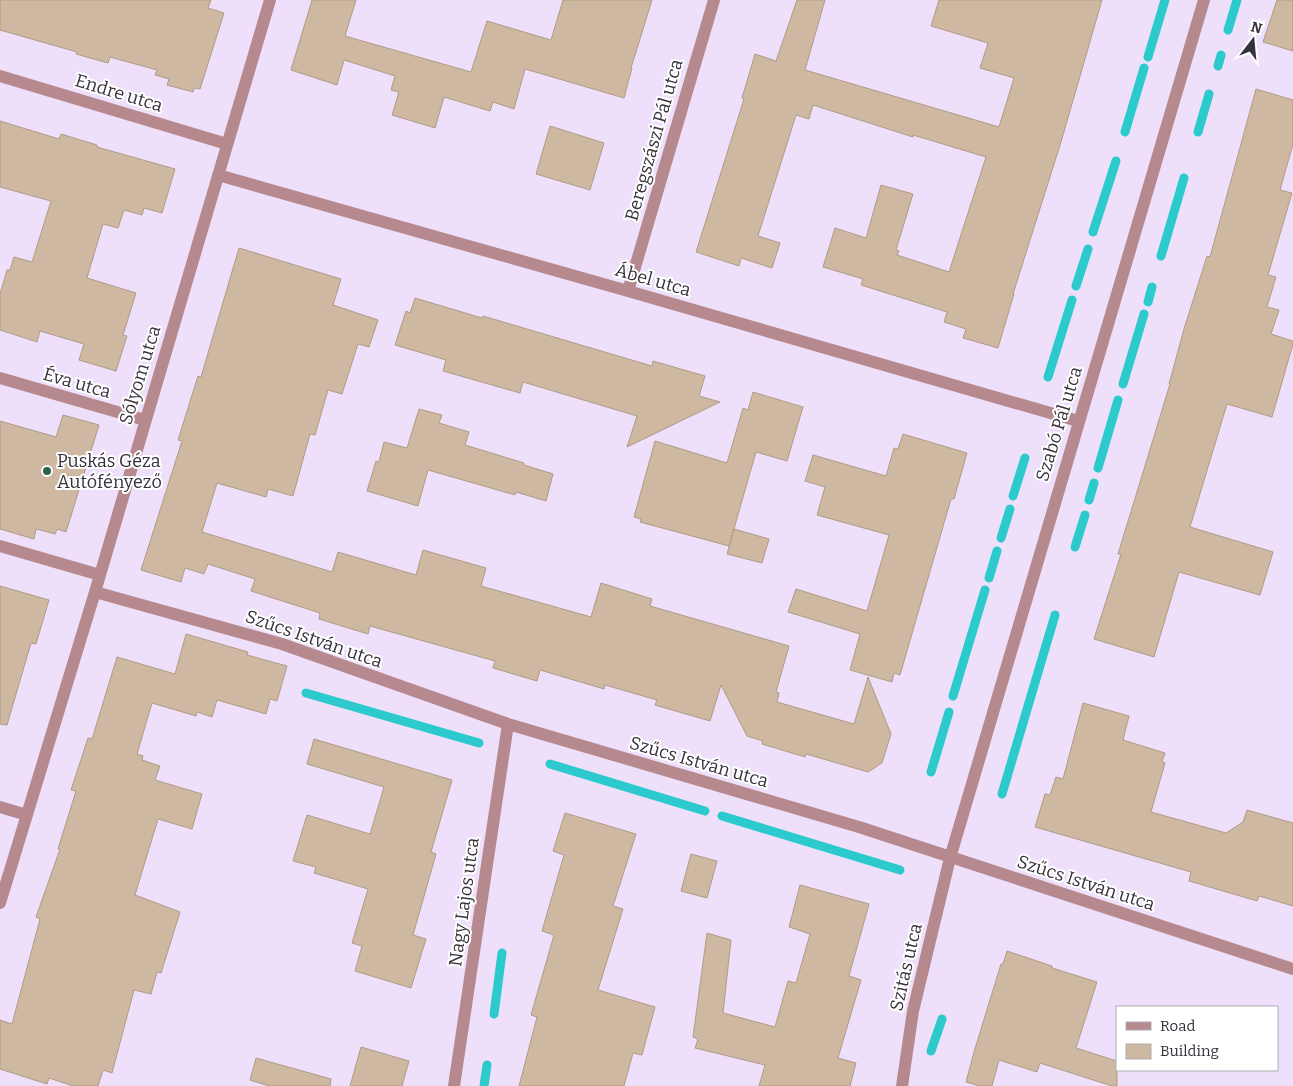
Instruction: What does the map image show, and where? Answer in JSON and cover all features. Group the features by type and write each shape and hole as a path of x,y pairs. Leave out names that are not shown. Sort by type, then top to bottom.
{"street":[{"name":"Sólyom utca","path":"0,903 95,592 270,0"},
{"name":"Beregszászi Pál utca","path":"628,291 714,0"},
{"name":"Szabó Pál utca","path":"950,858 1204,0"},
{"name":"Endre utca","path":"0,76 227,144"},
{"name":"Ábel utca","path":"218,175 1078,421"},
{"name":"Éva utca","path":"0,378 145,420"},
{"path":"0,546 100,575"},
{"name":"Szűcs István utca","path":"95,592 282,644 508,724 859,827 1293,969"},
{"name":"Nagy Lajos utca","path":"454,1086 508,724"},
{"path":"0,807 27,815"},
{"name":"Szitás utca","path":"902,1086 914,1011 950,858"}],"building":[{"path":"0,0 211,0 208,8 224,13 200,89 194,88 193,92 167,85 169,79 155,75 157,70 110,57 108,63 0,30"},
{"path":"312,0 356,0 345,36 471,72 487,21 551,40 563,0 652,0 631,68 624,98 525,69 514,109 493,102 490,111 444,97 435,128 392,115 399,92 391,90 395,76 344,60 337,85 291,70"},
{"path":"797,0 825,0 805,70 999,127 1014,78 980,68 988,43 931,26 939,0 1102,0 998,348 963,338 966,329 944,322 947,312 861,285 863,279 823,267 835,228 866,238 881,185 913,194 896,250 899,251 897,255 949,272 986,157 913,135 913,137 813,105 809,119 796,115 758,236 780,243 772,268 741,258 739,266 696,252 744,99 742,98 755,54 776,61"},
{"path":"1277,0 1293,0 1293,51 1263,42"},
{"path":"1256,89 1293,100 1293,144 1280,190 1292,193 1268,275 1276,277 1267,307 1279,310 1271,334 1293,341 1293,344 1272,417 1227,404 1190,527 1273,552 1260,595 1179,572 1154,657 1094,639 1121,554 1118,554 1170,384 1184,329 1207,256 1210,257"},
{"path":"0,121 59,139 61,134 97,145 97,147 175,169 162,213 144,208 142,215 124,210 118,228 103,224 87,278 136,293 123,335 127,336 116,371 79,360 84,344 40,331 37,342 0,330 0,294 7,270 10,270 14,257 32,262 51,201 0,187"},
{"path":"550,126 604,143 590,190 536,174"},
{"path":"239,248 341,279 333,305 378,320 369,347 358,344 342,394 328,390 315,435 310,434 293,496 268,489 266,497 217,483 202,532 332,572 338,552 416,575 423,550 486,568 481,586 591,617 601,583 652,599 650,606 789,646 776,692 779,693 777,702 854,724 868,677 891,734 882,763 868,772 806,754 805,757 762,744 763,741 747,736 721,685 710,721 655,705 657,700 605,685 604,689 540,670 537,681 493,668 495,661 370,626 368,634 319,619 320,613 251,591 255,579 208,564 204,574 185,568 181,582 141,570 182,441 178,440 198,376 201,377"},
{"path":"415,298 652,366 653,361 705,376 699,396 720,402 627,447 637,416 523,382 520,393 443,371 446,360 395,345 406,311 410,313"},
{"path":"753,392 803,407 787,461 756,452 729,546 640,522 641,519 634,517 655,441 727,463 743,408 748,410"},
{"path":"419,409 442,415 439,423 469,432 465,445 553,474 546,501 516,492 515,495 428,470 418,506 367,491 376,461 379,462 384,442 407,448"},
{"path":"63,415 99,425 66,532 57,529 55,534 36,529 34,539 0,529 0,421 56,437"},
{"path":"903,434 967,453 954,499 951,499 900,675 894,673 892,682 850,670 860,634 788,612 796,589 867,611 889,535 817,515 825,487 805,481 813,455 886,476 894,448 898,449"},
{"path":"734,529 769,539 762,563 727,554"},
{"path":"0,586 49,600 36,644 31,643 7,725 0,724"},
{"path":"186,634 248,652 247,655 287,666 277,701 270,699 266,714 217,700 212,717 197,712 196,716 152,703 137,754 143,756 142,760 160,766 155,780 202,794 192,829 158,819 135,895 180,912 161,973 157,972 151,994 134,990 112,1073 103,1070 98,1086 73,1086 49,1078 47,1084 0,1069 0,1020 12,1024 40,919 36,917 60,849 58,849 76,791 71,790 88,738 92,739 117,657 175,674"},
{"path":"1083,703 1129,716 1123,740 1165,753 1162,762 1165,763 1151,812 1226,833 1243,822 1247,810 1293,823 1293,906 1259,896 1257,901 1189,881 1191,872 1035,827 1045,794 1050,795 1056,777 1063,779"},
{"path":"314,739 452,780 431,852 436,854 413,935 426,939 411,988 355,971 362,946 352,943 368,889 314,873 316,867 293,861 307,815 370,834 384,787 307,764"},
{"path":"565,813 636,834 613,906 623,909 598,990 655,1007 642,1055 633,1053 624,1086 519,1086 537,1017 531,1015 554,935 542,931 564,855 553,851"},
{"path":"691,854 717,861 707,898 681,891"},
{"path":"800,885 869,904 849,976 861,980 838,1058 856,1063 850,1086 759,1086 765,1065 695,1048 698,1039 693,1037 707,933 731,940 723,1013 775,1027 788,981 796,983 810,934 789,927"},
{"path":"1007,951 1097,982 1076,1048 1116,1061 1117,1086 1040,1063 1037,1072 999,1060 992,1086 980,1086 966,1082 1001,964 1003,964"},
{"path":"361,1047 409,1061 402,1086 350,1086"},
{"path":"256,1058 331,1079 330,1086 269,1086 250,1080"}],"waterway":[{"path":"1148,57 1165,0"},
{"path":"1228,30 1237,0"},
{"path":"1218,66 1221,55"},
{"path":"1125,132 1144,68"},
{"path":"1198,132 1209,94"},
{"path":"1093,232 1116,161"},
{"path":"1161,256 1184,178"},
{"path":"1076,286 1088,249"},
{"path":"1148,302 1152,287"},
{"path":"1048,377 1072,300"},
{"path":"1123,384 1144,314"},
{"path":"1098,468 1118,400"},
{"path":"1013,496 1025,458"},
{"path":"1089,500 1094,483"},
{"path":"1001,538 1010,509"},
{"path":"1075,547 1085,515"},
{"path":"989,578 997,551"},
{"path":"953,696 985,590"},
{"path":"1002,794 1055,615"},
{"path":"306,693 479,743"},
{"path":"931,772 949,712"},
{"path":"550,764 705,811"},
{"path":"722,816 900,870"},
{"path":"494,1014 502,953"},
{"path":"931,1051 942,1019"},
{"path":"484,1086 487,1065"}],"place":[{"name":"Puskás Géza Autófényező","path":"47,471"}]}
